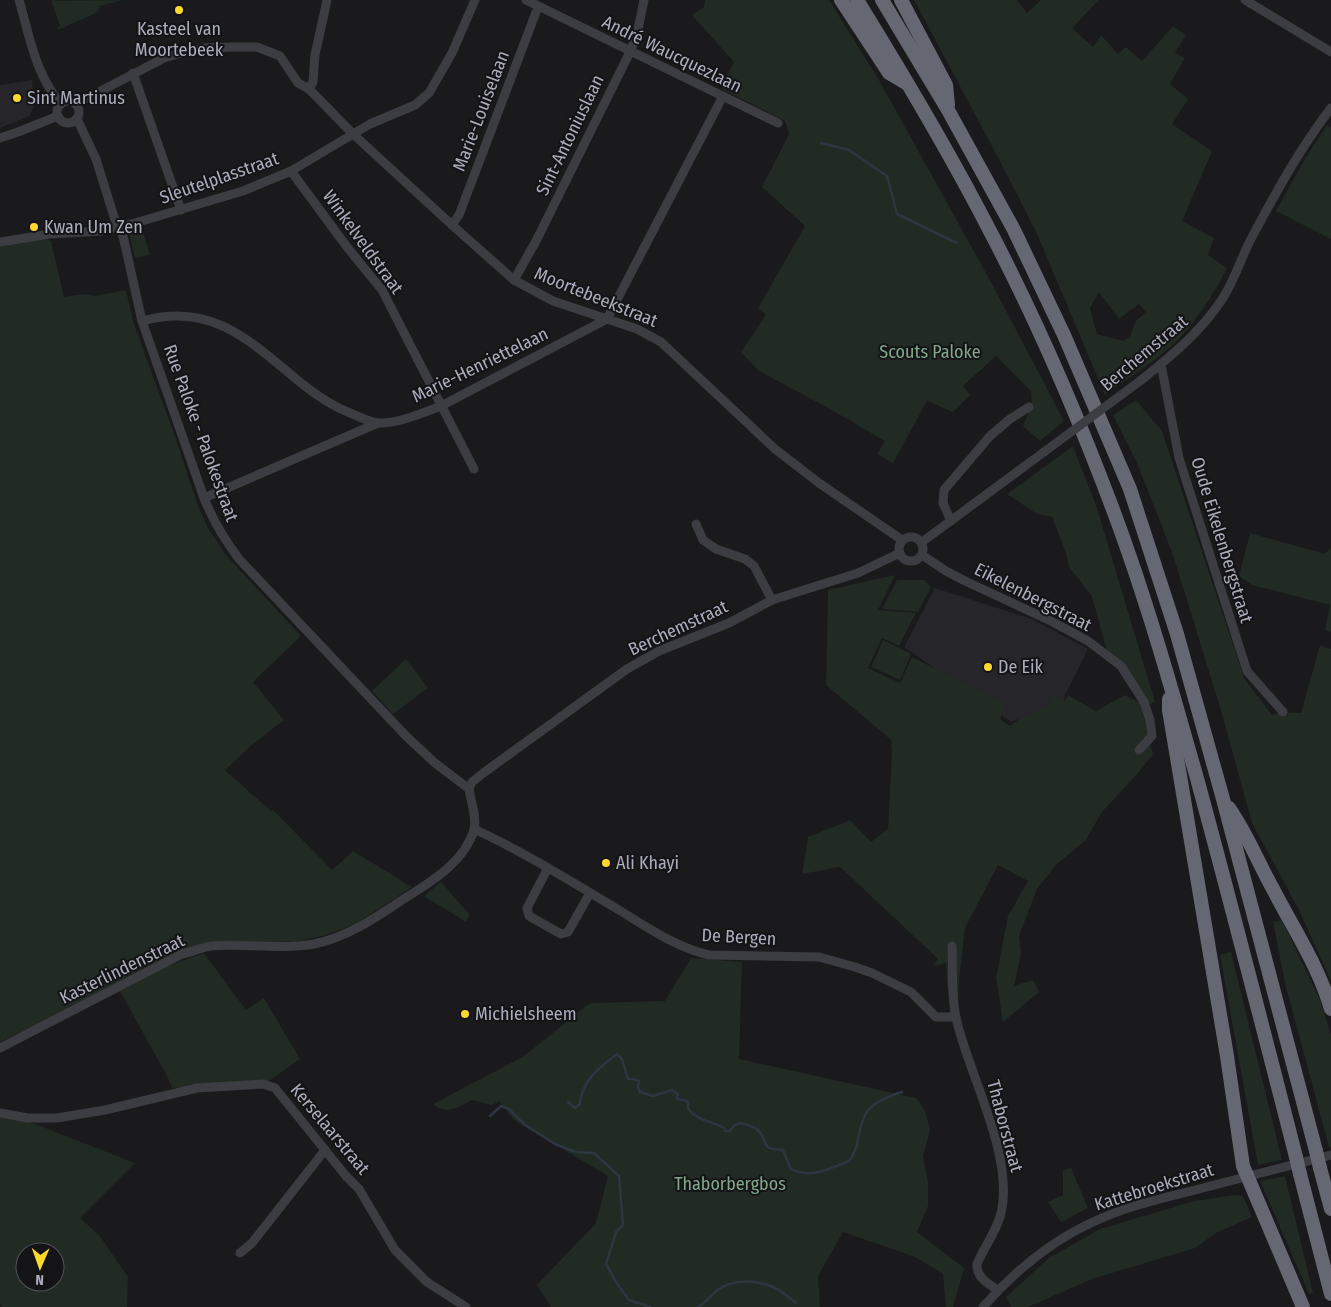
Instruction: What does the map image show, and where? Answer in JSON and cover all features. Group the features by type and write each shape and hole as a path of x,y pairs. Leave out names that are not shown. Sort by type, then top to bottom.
{"highway":[{"path":"841,0 890,73 909,85"},
{"path":"857,0 909,85 992,234 1040,333 1112,507 1147,608 1170,683 1331,1294"},
{"path":"882,0 948,110 991,187 1064,334 1130,489 1177,634 1331,1209"},
{"path":"901,0 946,84 948,110"},
{"path":"1170,683 1169,710 1227,1056 1243,1166 1246,1177 1303,1307"},
{"path":"1223,800 1243,828 1310,959 1331,1009"}],"street":[{"path":"19,0 35,60 48,86 61,104"},
{"path":"309,89 313,82 314,55 327,0"},
{"name":"Sleutelplasstraat","path":"0,242 50,234 102,231 118,228 243,191 291,171 370,124 416,105 429,93 452,53 475,0"},
{"name":"André Waucquezlaan","path":"526,0 778,123"},
{"name":"Sint-Antoniuslaan","path":"514,280 630,52 637,34 644,0"},
{"path":"1245,0 1331,52"},
{"name":"Marie-Louiselaan","path":"452,225 459,215 538,7"},
{"name":"Moortebeekstraat","path":"76,104 164,58 189,52 214,48 257,48 280,56 298,82 309,89 354,134 514,280 553,301 637,329 662,342 776,448 826,488 902,540"},
{"path":"133,73 181,210"},
{"path":"607,319 723,96"},
{"path":"76,104 67,101 61,104 57,111 58,116 63,122 67,123 77,119"},
{"name":"Rue Paloke - Palokestraat","path":"76,104 79,111 77,119 96,159 124,242 142,321 204,498 218,529 239,559 406,736 435,763 469,789"},
{"name":"Berchemstraat","path":"922,542 1140,381 1194,336 1223,298 1239,269 1250,240 1300,152 1331,108"},
{"path":"0,138 58,116"},
{"name":"Winkelveldstraat","path":"291,171 382,290 474,469"},
{"path":"142,321 170,316 188,316 223,326 243,336 315,394 338,409 378,423"},
{"name":"Marie-Henriettelaan","path":"204,498 378,423 414,416 441,406 607,319"},
{"name":"Oude Eikelenbergstraat","path":"1161,364 1179,458 1247,671 1283,712"},
{"path":"951,521 943,502 944,490 990,436 1010,419 1029,407"},
{"path":"696,524 703,540 716,549 745,559 754,566 772,600"},
{"path":"910,536 916,537 922,542 924,550 922,555 914,561 905,559 900,553 899,548 902,540 910,536"},
{"name":"Berchemstraat","path":"469,789 472,782 486,771 627,669 659,651 729,623 772,600 858,573 900,553"},
{"name":"Eikelenbergstraat","path":"922,555 966,581 1051,621 1088,641 1121,666 1144,702 1150,720 1152,736 1139,750"},
{"path":"469,789 475,818 474,829"},
{"name":"De Bergen","path":"474,829 548,868 663,937 692,951 709,954 819,957 872,973 911,992 936,1017 956,1017"},
{"name":"Kasterlindenstraat","path":"0,1048 182,954 209,946 286,946 316,943 359,928 441,874 463,850 474,829"},
{"path":"548,868 527,908 529,916 561,934 568,932 590,893"},
{"path":"952,946 956,1017"},
{"name":"Thaborstraat","path":"956,1017 997,1146 1004,1184 1003,1205 999,1223 977,1264 976,1270 982,1279 998,1290"},
{"name":"Kerselaarstraat","path":"0,1113 28,1118 57,1118 105,1110 197,1088 263,1084 275,1088 359,1189 395,1250 427,1282 466,1307"},
{"path":"240,1253 252,1243 325,1150"},
{"name":"Kattebroekstraat","path":"983,1307 998,1290 1036,1256 1068,1235 1094,1222 1132,1207 1331,1155"}],"shaded area":[{"name":"Sint Martinus","path":"32,80 34,105 30,116 0,128 0,85"},
{"path":"935,588 1032,619 1088,649 1065,695 1064,702 1011,722 904,647"}],"green space":[{"path":"51,0 123,0 100,6 98,12 58,30 57,27 60,26"},
{"name":"Scouts Paloke","path":"705,0 829,0 879,80 991,282 1064,421 1040,441 1023,426 1032,404 1031,391 996,356 963,386 970,395 953,412 927,401 893,463 877,454 885,441 759,371 741,352 766,315 758,308 805,226 762,187 789,134 785,121 722,89 722,85 734,62 692,15 704,7"},
{"path":"914,0 1017,0 1027,13 1041,0 1099,0 1072,28 1093,47 1101,35 1118,54 1126,47 1142,61 1173,26 1186,35 1175,53 1185,58 1170,84 1188,99 1172,124 1212,151 1182,221 1214,238 1208,255 1227,268 1204,308 1178,339 1159,357 1105,395 1037,234","holes":["1099,292 1119,319 1139,304 1146,312 1136,321 1130,336 1123,341 1097,334 1090,308"]},
{"path":"1327,125 1331,128 1331,239 1276,211 1306,157"},
{"path":"142,229 150,255 135,258 129,233"},
{"path":"45,239 51,241 64,297 83,294 95,296 126,290 133,321 197,503 208,528 226,555 301,636 253,682 284,720 253,744 225,770 271,811 273,810 332,870 353,851 412,887 357,923 326,935 300,941 226,941 205,943 0,1042 0,246"},
{"path":"1136,400 1162,431 1244,678 1272,715 1283,712 1301,713 1320,645 1331,649 1331,981 1299,910 1252,823 1222,714 1173,555 1137,463 1113,415"},
{"path":"1073,446 1097,508 1155,702 1148,705 1107,652 1092,596 1069,567 1066,553 1052,517 1037,514 1007,494"},
{"path":"1250,533 1325,554 1331,547 1331,632 1325,630 1330,605 1252,585 1239,576"},
{"path":"895,575 878,610 916,613 899,646 882,638 868,668 900,683 912,657 1006,704 1000,719 1010,726 1022,717 1047,707 1052,696 1064,702 1068,695 1096,711 1125,695 1142,704 1153,754 1102,812 1085,841 1057,864 1037,889 1019,936 1021,954 1014,986 1033,980 1039,992 1003,1022 996,978 1008,916 1028,881 998,865 965,928 959,980 958,1010 952,1010 947,985 946,963 933,966 938,959 840,867 802,874 808,837 850,820 871,842 888,829 891,740 826,685 828,590"},
{"path":"897,580 924,580 931,587 918,612 882,609"},
{"path":"883,640 911,654 900,680 871,667"},
{"path":"406,659 428,688 393,714 372,691"},
{"path":"441,882 470,915 466,922 424,896"},
{"path":"1282,920 1321,1002 1331,1035 1331,1147 1329,1147 1285,983 1273,922"},
{"path":"1231,952 1282,1160 1258,1165 1220,955"},
{"path":"204,953 246,1010 264,998 300,1059 269,1081 172,1088 120,991 168,966"},
{"name":"Thaborbergbos","path":"691,958 742,962 739,1059 916,1098 925,1110 930,1130 923,1156 928,1182 928,1206 917,1232 964,1268 953,1307 946,1307 943,1274 915,1257 843,1232 818,1276 820,1307 551,1307 537,1285 596,1223 608,1176 514,1120 499,1101 492,1105 472,1100 457,1108 448,1110 438,1108 433,1104 524,1056 590,1003 665,1001"},
{"path":"0,1115 30,1122 135,1163 80,1218 99,1235 128,1277 127,1307 2,1307 0,1304"},
{"path":"1071,1168 1088,1208 1061,1222 1048,1202 1063,1195 1063,1170"},
{"path":"1285,1176 1313,1293 1309,1294 1260,1181"},
{"path":"1234,1195 1243,1196 1252,1217 1216,1233 1195,1248 1092,1279 1028,1307 1011,1307 1006,1297 1049,1258 1100,1229 1194,1201"}],"waterway":[{"path":"821,143 849,150 887,176 897,214 957,243"},
{"path":"568,1102 575,1108 580,1104 584,1088 592,1075 617,1054 622,1059 628,1079 639,1081 638,1087 640,1092 653,1096 672,1090 678,1094 677,1099 688,1102 688,1108 695,1116 724,1128 725,1131 730,1131 739,1123 754,1127 761,1134 767,1146 783,1150 791,1169 798,1172 813,1173 827,1170 849,1161 855,1150 862,1121 871,1107 881,1100 902,1092"},
{"path":"490,1116 501,1106 509,1109 525,1125 555,1144 576,1152 594,1153 619,1176 623,1225 616,1232 606,1264 629,1300 650,1307"},
{"path":"698,1307 719,1289 738,1282 760,1283 773,1287 796,1303"}],"place":[{"name":"Kasteel van Moortebeek","path":"179,10"},
{"name":"Sint Martinus","path":"17,98"},
{"name":"Kwan Um Zen","path":"34,227"},
{"name":"De Eik","path":"988,667"},
{"name":"Ali Khayi","path":"606,863"},
{"name":"Michielsheem","path":"465,1014"}]}
